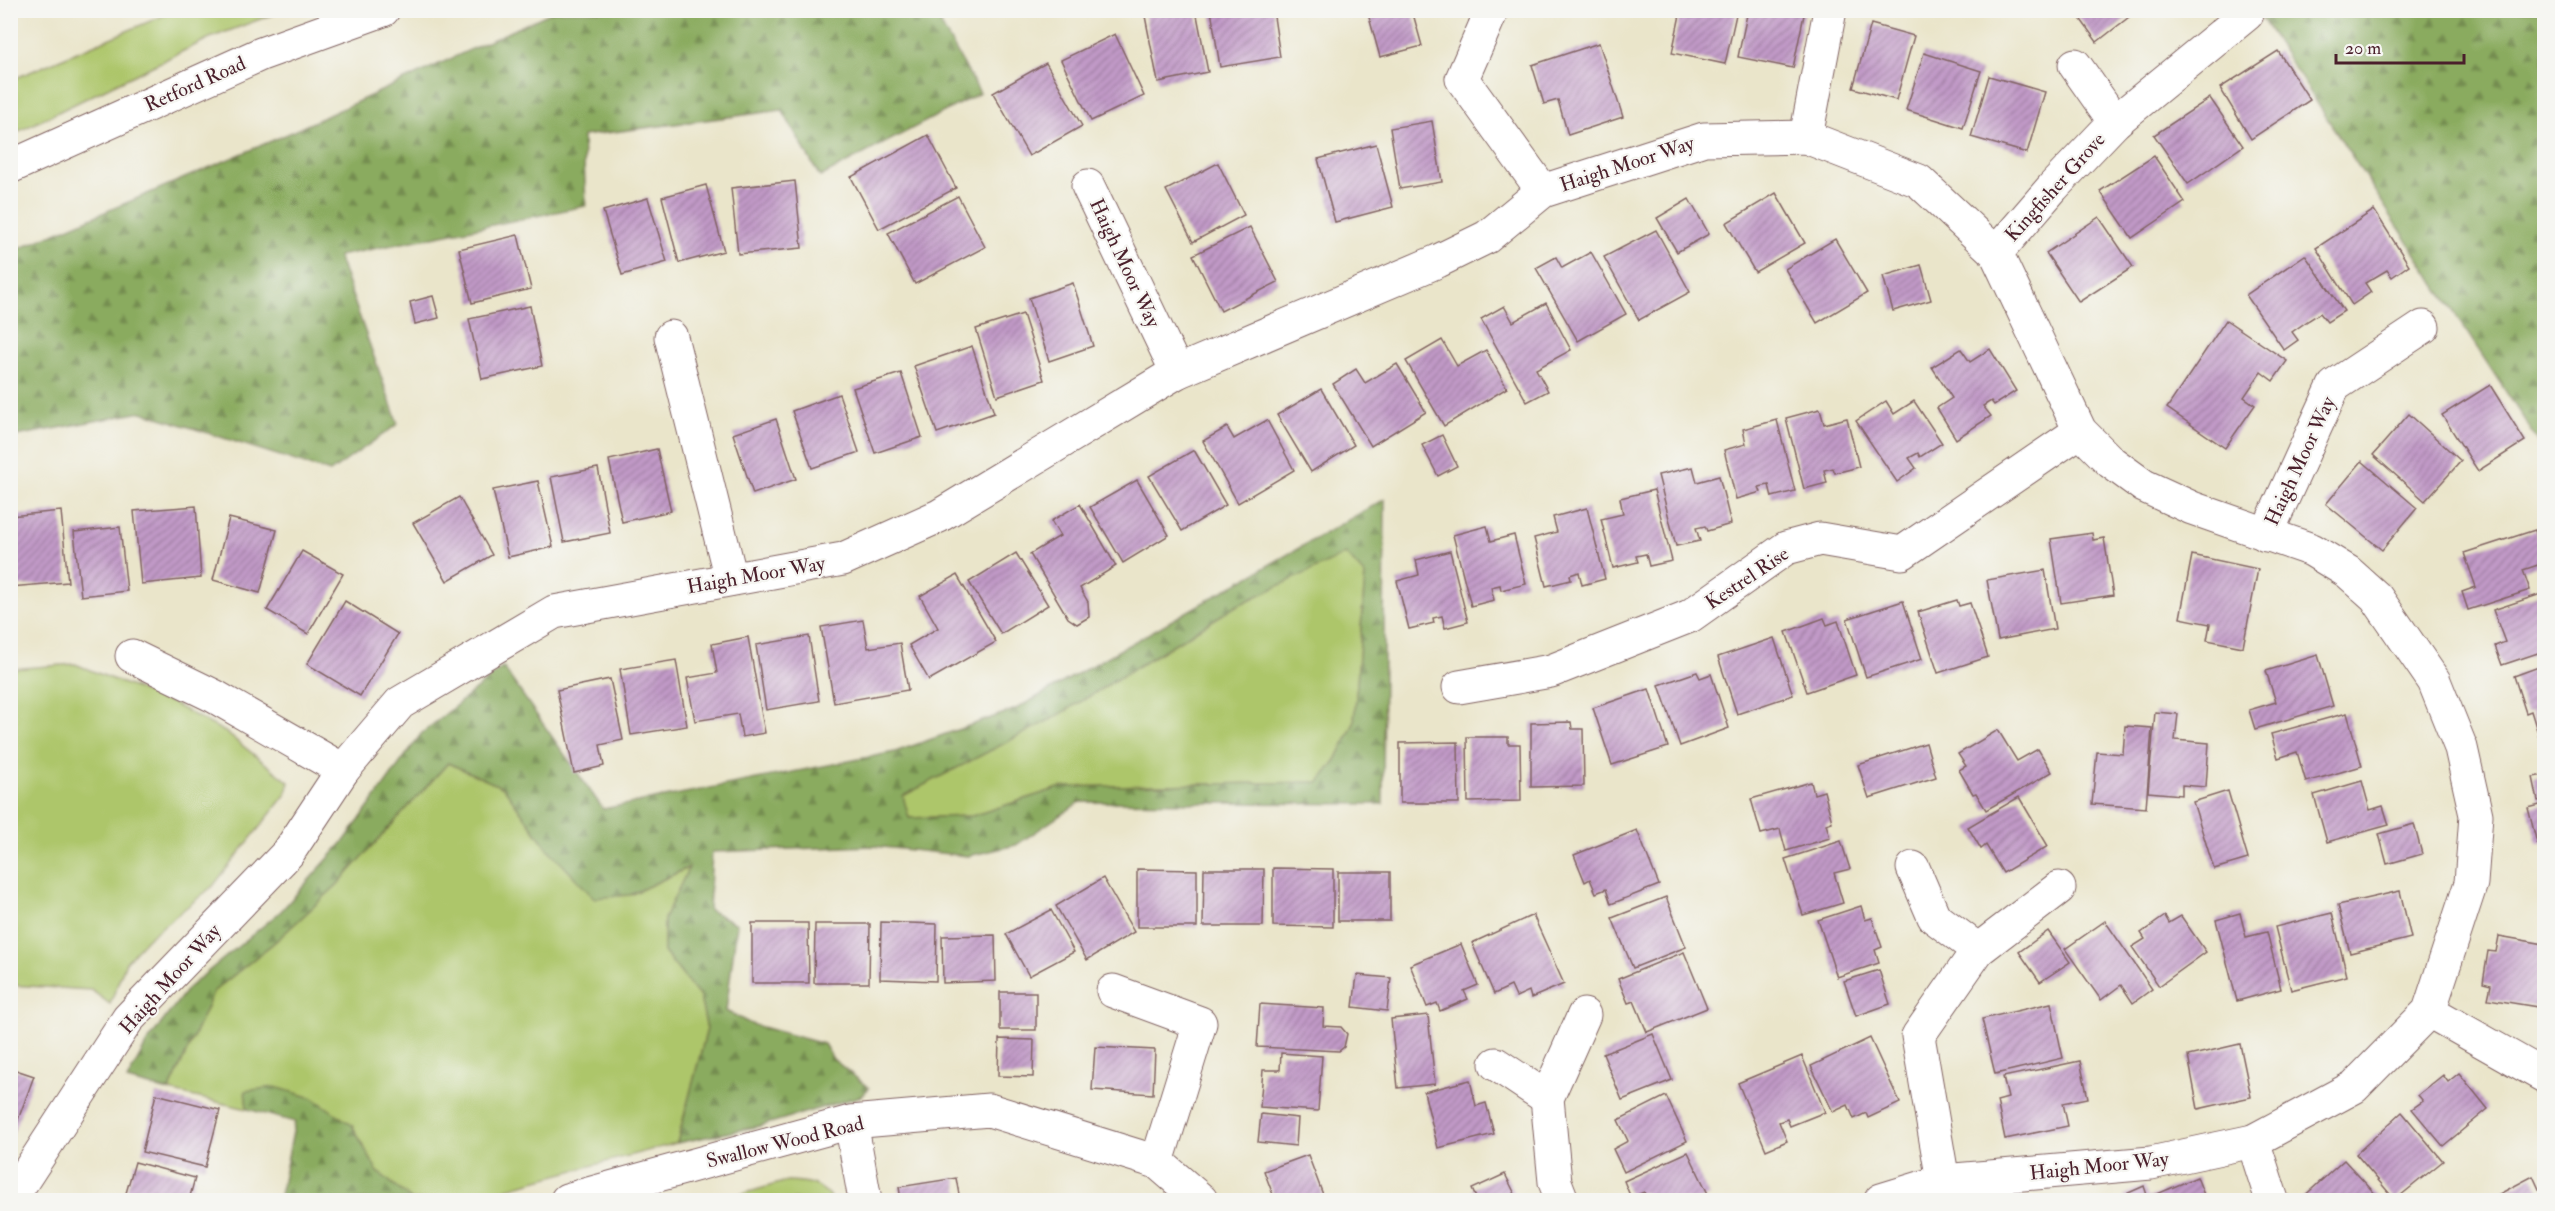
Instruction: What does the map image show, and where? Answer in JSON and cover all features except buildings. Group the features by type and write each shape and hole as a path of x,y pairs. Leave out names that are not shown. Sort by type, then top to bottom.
{"street":[{"name":"Retford Road","path":"10,167 261,54 382,10"},
{"path":"1492,10 1462,79 1543,191"},
{"path":"1806,137 1830,10"},
{"name":"Kingfisher Grove","path":"1996,253 2053,187 2115,122 2247,14"},
{"name":"Kingfisher Grove","path":"2075,65 2115,122"},
{"name":"Haigh Moor Way","path":"10,1200 128,1019 288,853 343,770 400,703 554,612 843,559 939,516 1176,372 1438,261 1486,237 1543,191 1704,139 1806,137 1919,181 1996,253 2080,430 2111,462 2144,486 2192,508 2312,550 2348,572 2376,597 2434,681 2461,748 2476,815 2470,883 2429,1011 2354,1087 2253,1141 2151,1163 1943,1181 1881,1200"},
{"name":"Haigh Moor Way","path":"1089,186 1176,372"},
{"name":"Haigh Moor Way","path":"2266,535 2334,386 2423,327"},
{"path":"671,337 731,579"},
{"name":"Kestrel Rise","path":"1459,687 1551,671 1681,620 1786,548 1820,539 1902,553 2080,430"},
{"path":"132,656 214,696 343,770"},
{"path":"1913,868 1935,917 1978,950"},
{"path":"1943,1181 1918,1036 1978,950 2058,888"},
{"path":"1113,991 1200,1023 1157,1162"},
{"path":"2429,1011 2544,1076"},
{"path":"1562,1200 1555,1182 1547,1098 1584,1016"},
{"path":"1497,1064 1547,1098"},
{"name":"Swallow Wood Road","path":"567,1200 851,1122 989,1110 1157,1162 1201,1200"},
{"path":"851,1122 865,1200"},
{"path":"2253,1141 2272,1200"}],"green space":[{"path":"174,11 282,11 210,38 11,135 11,80"},
{"path":"554,11 973,11 940,23 980,93 820,177 782,110 583,136 586,206 338,256 398,424 330,472 142,412 11,437 11,252 283,136"},
{"path":"2257,11 2544,11 2544,450"},
{"path":"1385,499 1383,804 1080,802 1016,845 968,856 873,846 712,852 709,910 737,924 726,1011 751,1024 824,1044 833,1059 869,1088 861,1096 760,1126 677,1143 707,1029 700,997 664,952 664,919 689,867 630,895 594,898 548,849 504,788 448,763 337,885 276,941 214,991 169,1091 127,1080 148,1041 188,988 281,911 345,840 421,734 503,667 603,809 895,752 1016,709","holes":["1346,554 1365,575 1354,723 1336,760 1319,782 1062,787 972,816 909,818 903,796 1057,716 1236,606"]},
{"path":"1346,553 1365,575 1354,723 1336,760 1319,782 1062,787 972,816 909,818 902,796 1057,716 1236,606"},
{"path":"75,664 172,703 225,732 289,782 286,794 213,886 147,939 126,962 110,1004 91,990 11,985 11,669"},
{"path":"448,763 504,788 548,849 630,895 690,867 664,919 664,952 700,997 707,1029 677,1143 463,1200 412,1200 377,1171 352,1125 246,1091 247,1109 169,1091 214,991 276,941 337,885"},
{"path":"275,1087 313,1098 352,1125 377,1171 412,1200 279,1200 295,1122 247,1109 245,1091"},
{"path":"787,1181 818,1186 833,1200 721,1200"}]}
